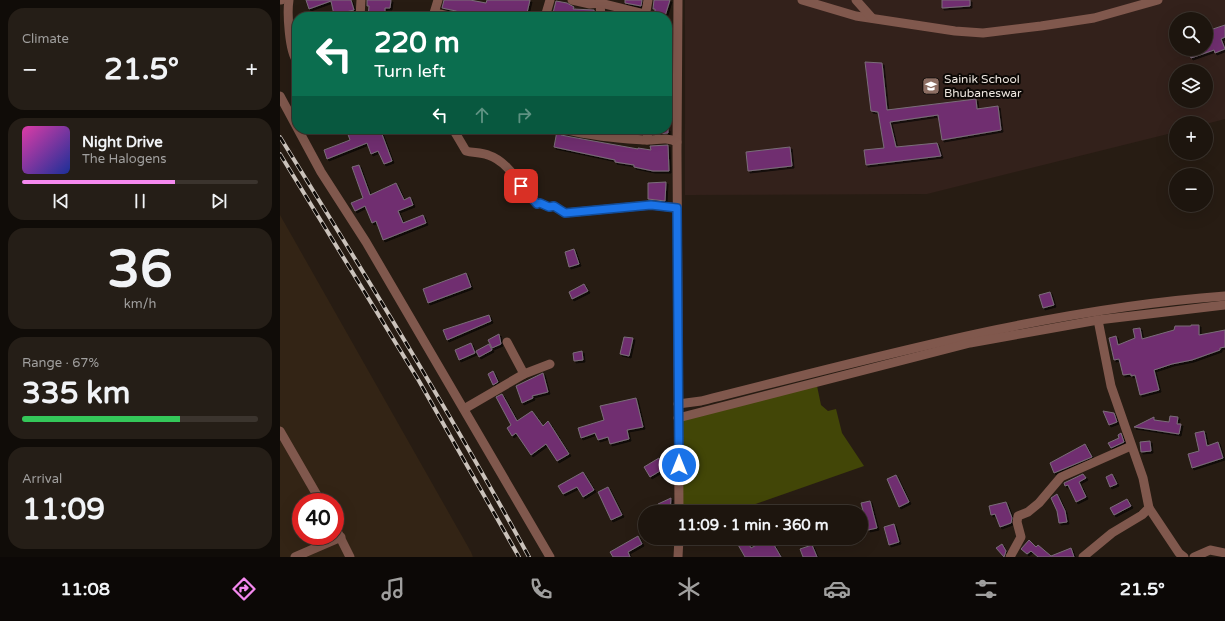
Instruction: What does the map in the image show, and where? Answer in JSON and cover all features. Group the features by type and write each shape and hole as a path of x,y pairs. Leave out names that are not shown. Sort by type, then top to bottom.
{"street":[{"path":"289,0 288,7 292,48"},
{"path":"360,12 361,0"},
{"path":"435,12 438,0"},
{"path":"546,12 550,0"},
{"path":"572,0 590,4 600,3 634,12"},
{"path":"646,12 648,0"},
{"path":"678,0 677,208 679,505"},
{"path":"802,0 856,16 955,31 983,32 1041,26 1094,18 1158,0"},
{"path":"856,0 872,18"},
{"path":"600,3 601,12"},
{"path":"280,96 292,118"},
{"path":"300,134 321,172 370,249 550,557"},
{"path":"456,134 466,151 487,154 497,159 515,176 528,195 537,204 540,203 549,207 554,206 565,213 651,205 677,208"},
{"path":"590,134 646,140 668,138 677,142"},
{"path":"646,140 647,134"},
{"path":"678,404 709,399 1000,328 1142,305 1225,296"},
{"path":"678,418 970,343 1098,320 1225,305"},
{"path":"1098,320 1112,386 1143,478 1149,508 1179,553 1184,557"},
{"path":"507,342 524,374"},
{"path":"464,409 524,374 550,364"},
{"path":"280,431 316,493"},
{"path":"1010,557 1021,537 1017,522 1018,516 1028,512 1039,503 1061,477 1131,446"},
{"path":"1083,557 1112,533 1142,515 1149,508"},
{"path":"344,544 350,557"},
{"path":"295,557 323,545"},
{"path":"678,557 679,545"},
{"path":"1194,557 1210,550 1225,553"},
{"path":"1221,557 1225,553"}],"shaded area":[{"name":"Sainik School Bhubaneswar","path":"685,0 1225,0 1225,119 1213,122 1213,116 1169,116 1169,134 927,194 685,195"},
{"path":"280,215 471,552 473,557 280,557"},
{"path":"816,381 821,405 828,411 836,409 842,433 864,466 753,505 680,505 682,413"}],"building":[{"path":"306,0 351,0 354,10 346,12 333,12 331,1 309,9"},
{"path":"367,0 391,0 390,8 385,8 385,12 368,12 369,6 367,6"},
{"path":"444,0 470,0 486,3 487,0 530,0 527,12 458,12 442,8"},
{"path":"625,0 642,0 641,6 625,3"},
{"path":"654,0 670,0 666,12 655,12 655,9 653,9"},
{"path":"942,0 970,0 970,6 942,8"},
{"path":"556,1 567,3 574,7 573,9 594,10 594,12 553,12"},
{"path":"1225,25 1225,37 1221,39 1225,49 1215,53 1213,50 1213,29"},
{"path":"865,62 882,63 887,110 976,99 977,109 998,106 1001,130 942,140 938,115 890,122 896,147 937,143 941,156 866,165 864,150 884,148 878,112 871,111"},
{"path":"348,134 382,134 392,161 384,164 378,151 371,154 367,143 327,159 324,150 350,140"},
{"path":"556,134 638,149 651,150 650,146 668,145 669,171 653,171 634,167 634,165 615,162 615,160 554,147"},
{"path":"790,147 792,166 748,171 746,152"},
{"path":"359,165 370,195 396,183 404,200 410,197 413,205 398,211 403,223 423,215 426,223 383,240 376,221 372,223 365,206 355,211 351,203 363,198 352,167"},
{"path":"666,182 665,201 648,199 648,183"},
{"path":"574,249 579,264 569,267 565,252"},
{"path":"466,273 471,287 428,303 423,289"},
{"path":"584,284 588,291 572,299 569,292"},
{"path":"1050,292 1054,305 1043,308 1039,295"},
{"path":"489,315 491,321 447,340 443,330"},
{"path":"1199,325 1199,335 1225,330 1225,347 1192,360 1172,364 1154,370 1159,390 1140,395 1135,375 1123,375 1119,359 1114,360 1109,338 1116,336 1118,345 1135,338 1133,329 1140,328 1142,339 1174,330 1175,326"},
{"path":"499,334 501,344 492,348 488,340"},
{"path":"624,337 633,338 629,356 620,354"},
{"path":"471,343 475,353 459,360 455,350"},
{"path":"489,344 492,350 479,357 476,351"},
{"path":"582,351 583,360 574,361 573,353"},
{"path":"493,371 498,382 493,385 488,374"},
{"path":"543,373 548,392 532,396 533,398 522,403 516,386"},
{"path":"502,394 517,421 532,411 543,426 548,421 569,454 557,461 546,444 531,455 516,433 512,436 507,428 511,425 496,397"},
{"path":"636,398 643,427 627,430 629,439 610,444 608,437 598,440 595,433 581,438 578,428 604,420 600,406"},
{"path":"1103,411 1114,413 1117,422 1109,425"},
{"path":"1170,416 1178,417 1177,424 1181,424 1179,434 1134,427 1154,417 1154,420 1169,422"},
{"path":"1204,431 1207,446 1218,442 1223,458 1192,468 1188,454 1199,451 1195,433"},
{"path":"1121,433 1124,442 1111,448 1108,443 1119,438 1118,435"},
{"path":"1150,441 1151,451 1141,452 1140,442"},
{"path":"1085,444 1092,457 1054,473 1050,463"},
{"path":"659,458 665,468 650,477 644,467"},
{"path":"583,472 594,490 583,497 577,487 563,494 558,486"},
{"path":"1083,474 1086,478 1079,482 1086,497 1076,502 1068,485 1065,486 1064,483"},
{"path":"1112,474 1117,484 1110,487 1106,477"},
{"path":"896,475 909,502 899,507 887,479"},
{"path":"608,487 622,515 611,520 598,492"},
{"path":"1057,494 1065,511 1067,522 1059,523 1057,511 1051,498"},
{"path":"671,498 670,505 658,504"},
{"path":"1127,499 1131,506 1114,515 1110,508"},
{"path":"870,501 877,528 868,530 868,505 862,505 861,503"},
{"path":"1006,502 1012,518 1011,523 1000,527 995,514 991,515 989,506"},
{"path":"894,524 899,542 889,545 884,527"},
{"path":"638,536 638,545 640,545 628,552 630,557 613,557 610,552"},
{"path":"1029,540 1036,547 1038,545 1051,556 1071,548 1074,557 1038,557 1031,551 1027,554 1021,549"},
{"path":"1002,544 1006,551 1004,557 996,548"},
{"path":"738,545 749,545 751,548 756,545 774,545 781,557 745,557"},
{"path":"812,545 817,557 803,557 800,549"}],"railway":[{"path":"280,137 439,398 529,557"},
{"path":"280,154 419,381 519,557"}],"place":[{"name":"Sainik School Bhubaneswar","path":"931,86"}],"route":[{"path":"521,186 537,204 540,203 549,207 554,206 565,213 651,205 677,208 679,465"}]}
